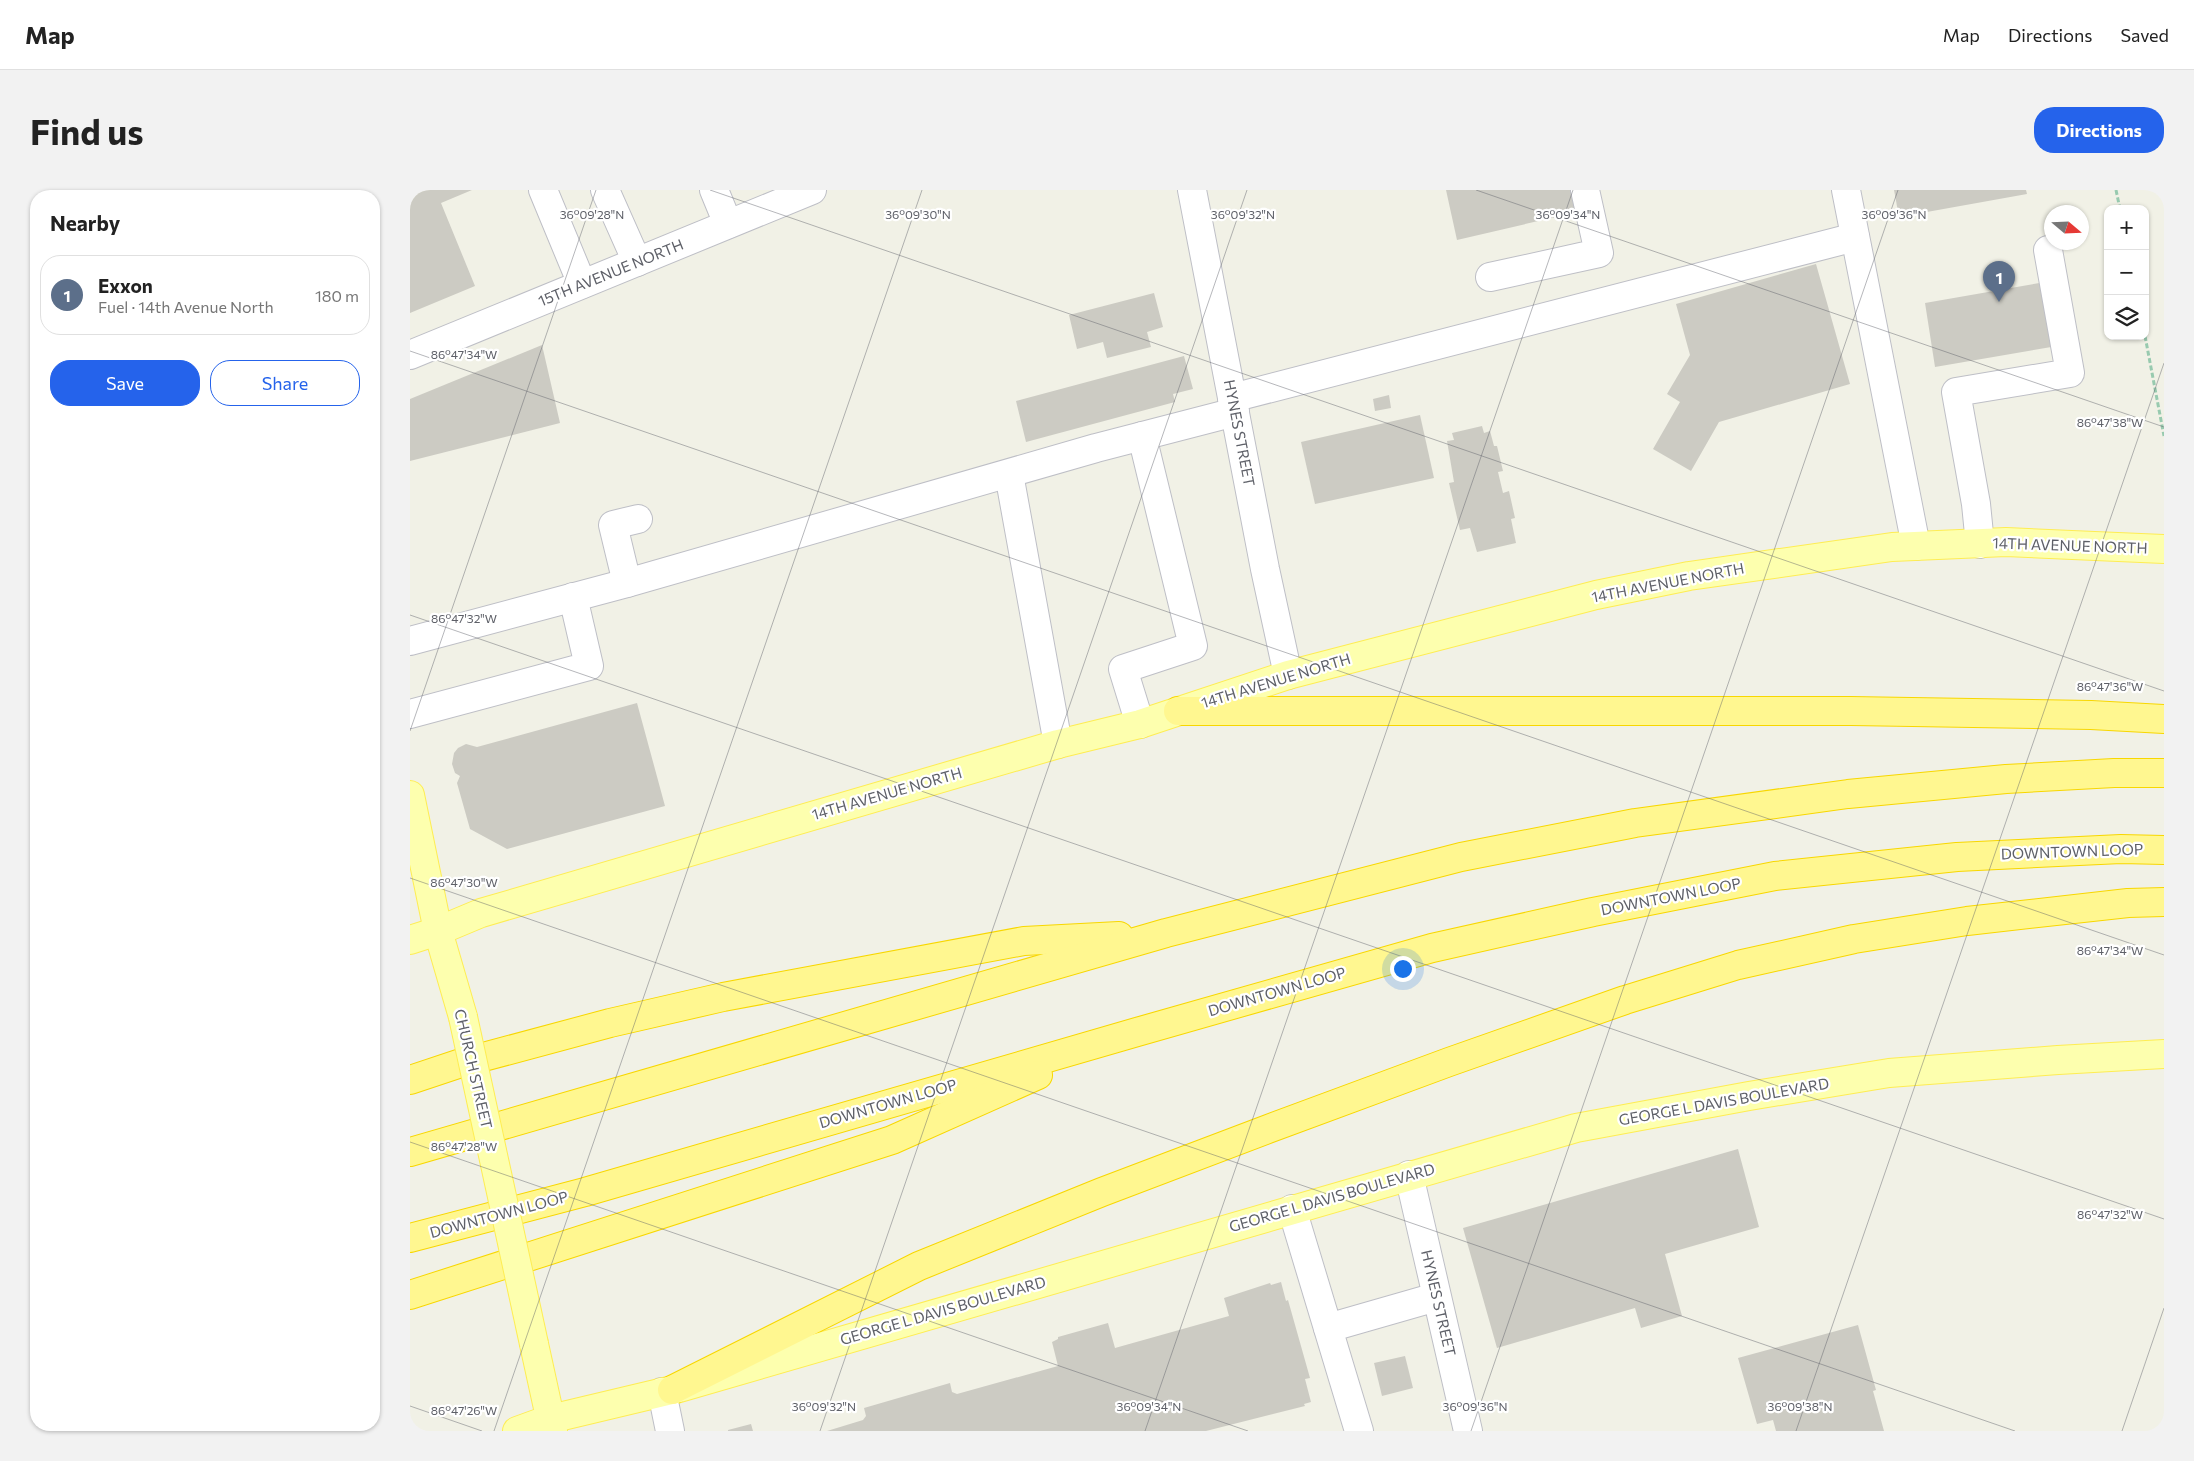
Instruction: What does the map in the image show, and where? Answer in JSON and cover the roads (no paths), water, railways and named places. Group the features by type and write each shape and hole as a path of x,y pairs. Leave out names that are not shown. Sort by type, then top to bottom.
{"highway":[{"path":"1178,711 1674,710 2091,715 2164,719"},
{"path":"410,1152 1166,933 1461,857 1635,823 1848,794 2006,779 2114,773 2164,773"},
{"name":"DOWNTOWN LOOP","path":"410,1238 585,1192 1432,948 1592,912 1775,876 1957,857 2121,849 2164,850"},
{"path":"667,1391 938,1259 1102,1192 1449,1062 1625,1000 1738,965 1854,938 1967,921 2128,903 2164,902"},
{"path":"410,1080 462,1063 610,1023 723,997 872,968 1024,940 1166,933"},
{"path":"410,1295 892,1140 1137,1032"}],"main road":[{"name":"14TH AVENUE NORTH","path":"410,940 438,931 480,913 1058,744 1140,724 1288,675 1596,595 1698,575 1892,546 2006,542 2164,549"},
{"name":"CHURCH STREET","path":"410,795 438,931 463,1017 552,1425"},
{"name":"GEORGE L DAVIS BOULEVARD","path":"517,1431 552,1425 1576,1128 1749,1096 1889,1073 2164,1054"}],"street":[{"path":"543,190 582,284"},
{"path":"605,190 636,262"},
{"path":"714,190 728,224"},
{"name":"15TH AVENUE NORTH","path":"410,355 812,190"},
{"name":"HYNES STREET","path":"1192,190 1265,569 1288,675"},
{"path":"1490,276 1599,253 1585,190"},
{"path":"1846,190 1916,546"},
{"path":"410,642 1142,436 1234,405 1855,237"},
{"path":"1980,544 1976,504 1956,392 2070,373 2048,250"},
{"path":"1140,724 1123,669 1193,646 1142,436"},
{"path":"1009,474 1058,744"},
{"path":"627,582 613,525 638,519"},
{"path":"410,714 589,666 573,597"},
{"name":"HYNES STREET","path":"1409,1175 1468,1431"},
{"path":"1292,1209 1359,1431"},
{"path":"1328,1328 1436,1297"},
{"path":"667,1391 670,1431"}],"place":[{"name":"Exxon","path":"1999,302"}]}
